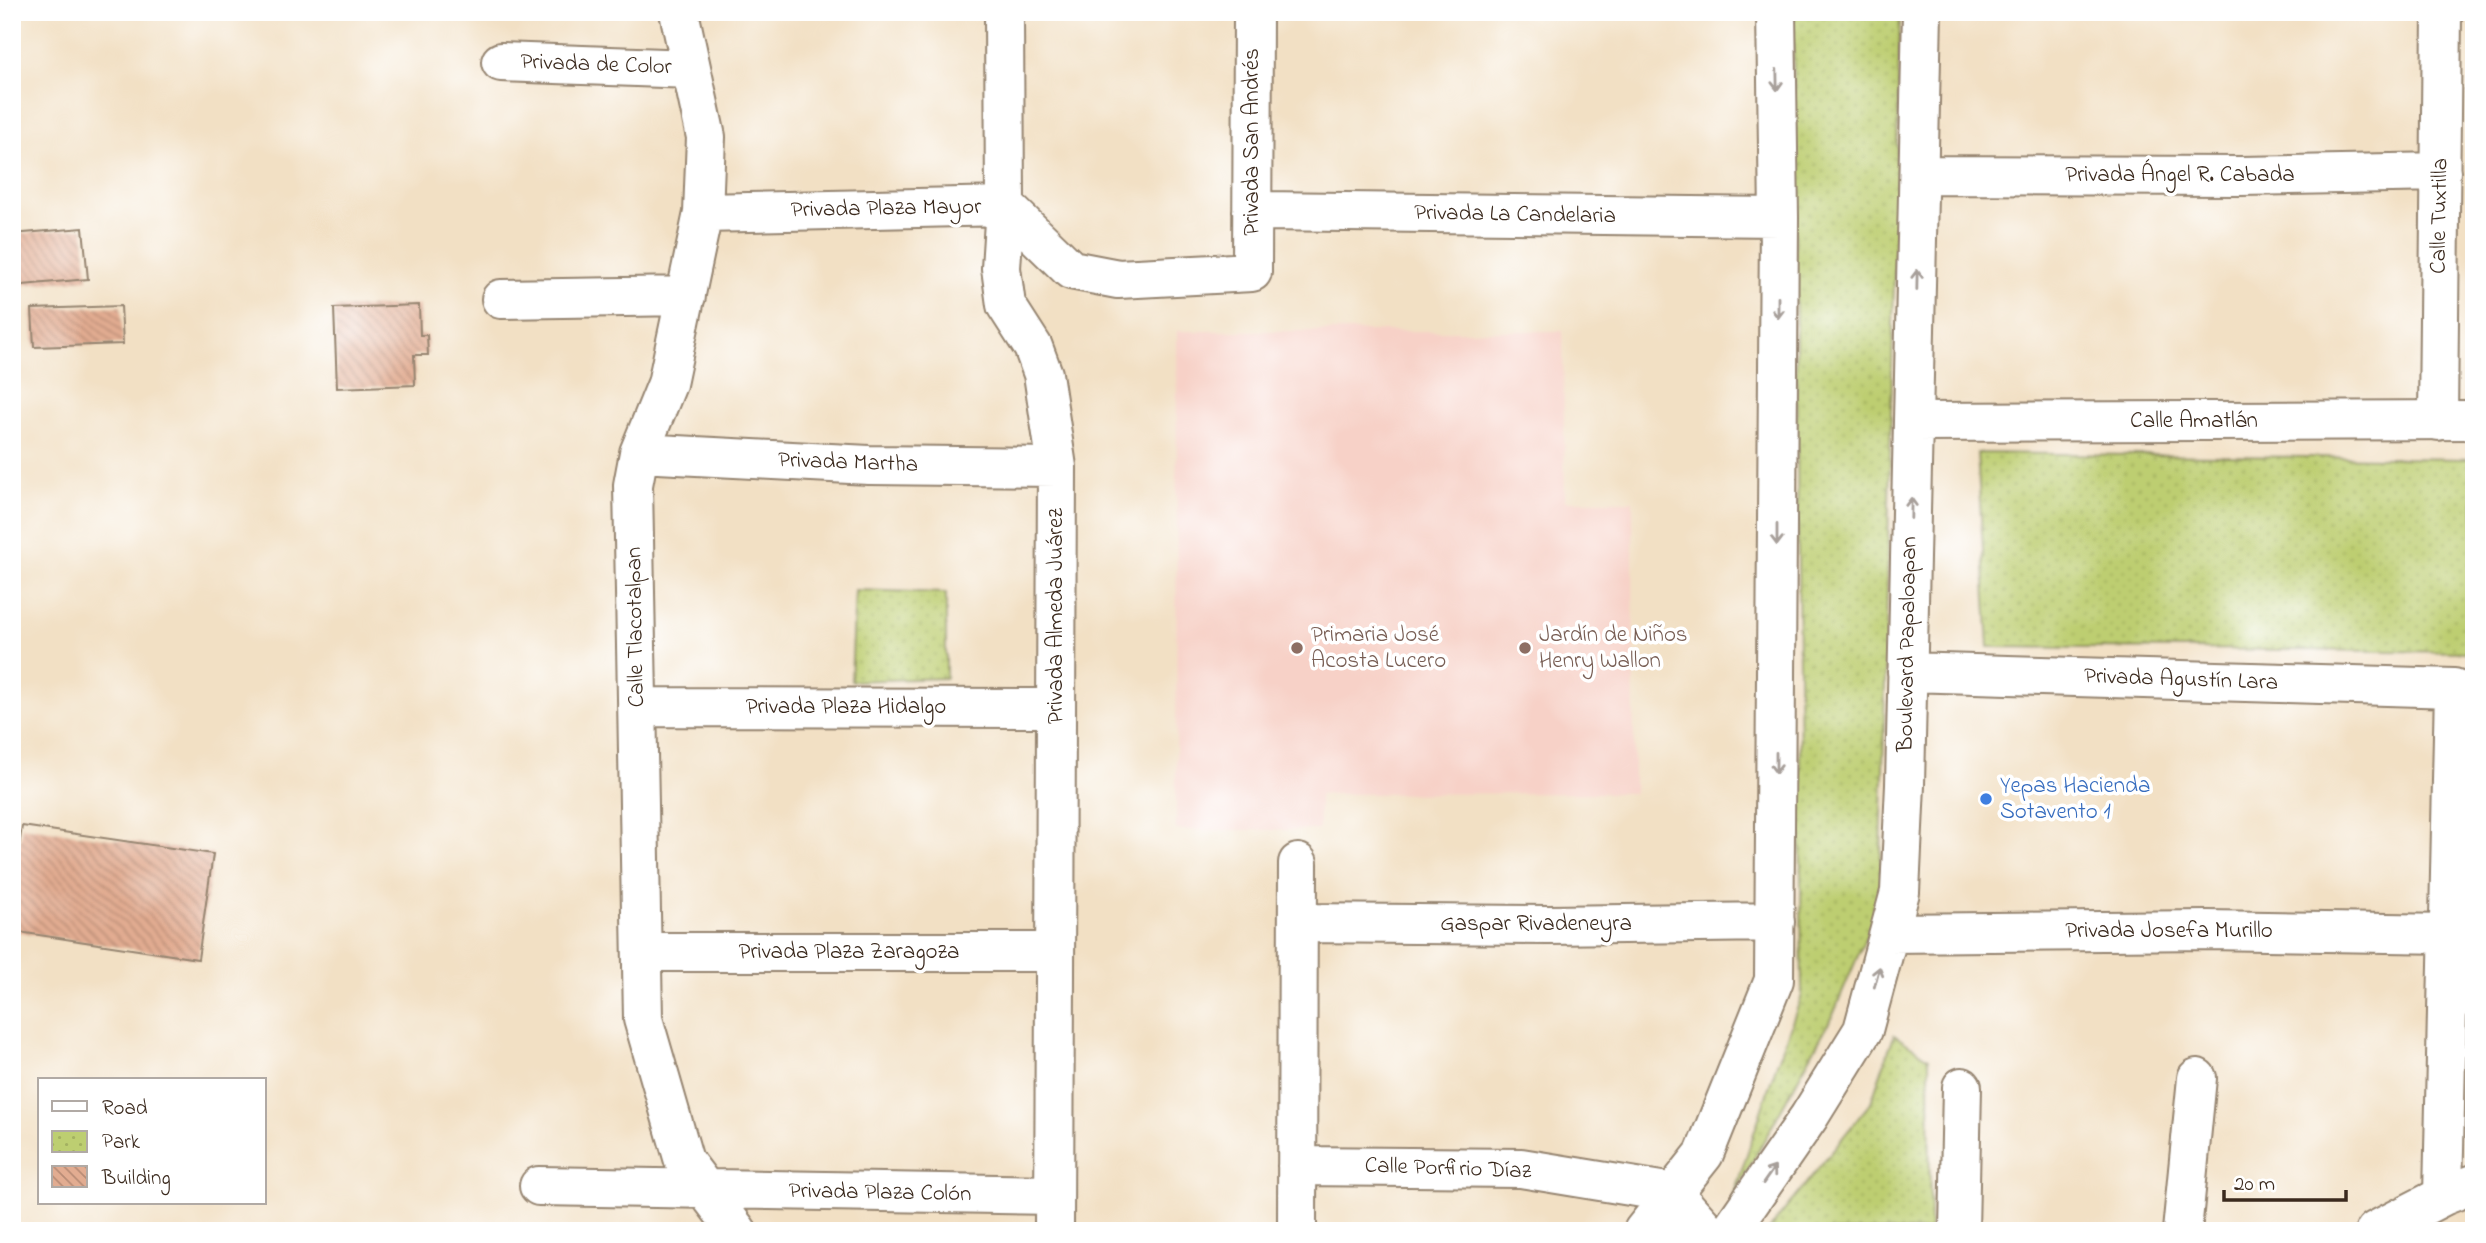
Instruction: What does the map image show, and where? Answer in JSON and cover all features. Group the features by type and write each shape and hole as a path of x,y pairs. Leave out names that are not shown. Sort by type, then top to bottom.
{"street":[{"name":"Calle Tlacotalpan","path":"679,12 706,137 703,213 686,296 667,384 639,453 633,485 643,1019 684,1161 737,1231"},
{"name":"Privada Almeda Juárez","path":"1004,12 1005,206 1001,268 1006,305 1033,347 1043,374 1056,467 1054,1213"},
{"name":"Privada San Andrés","path":"1252,272 1253,12"},
{"path":"1643,1231 1704,1154 1774,980 1779,217 1776,12"},
{"name":"Boulevard Papaloapan","path":"1730,1231 1809,1116 1863,1030 1900,892 1922,12"},
{"name":"Calle Tuxtilla","path":"2442,12 2441,172 2456,420"},
{"name":"Privada de Color","path":"501,62 691,69"},
{"name":"Privada Ángel R. Cabada","path":"1919,175 2241,176 2441,172"},
{"name":"Privada Plaza Mayor","path":"703,213 1005,206 1071,270 1118,279 1252,272"},
{"name":"Privada La Candelaria","path":"1252,211 1779,217"},
{"path":"501,299 686,296"},
{"name":"Calle Amatlán","path":"1913,422 2456,420"},
{"name":"Privada Martha","path":"639,453 869,465 1056,467"},
{"name":"Privada Agustín Lara","path":"1907,672 2454,688 2449,934"},
{"name":"Privada Plaza Hidalgo","path":"637,707 1056,708"},
{"path":"1297,1231 1298,863"},
{"name":"Gaspar Rivadeneyra","path":"1298,923 1549,925 1775,922"},
{"name":"Privada Josefa Murillo","path":"1889,933 2208,930 2449,934"},
{"path":"2375,1231 2458,1190 2449,934"},
{"name":"Privada Plaza Zaragoza","path":"642,952 1055,952"},
{"path":"2182,1231 2197,1078"},
{"path":"1959,1231 1962,1087"},
{"name":"Calle Porfirio Díaz","path":"1297,1166 1521,1168 1674,1193"},
{"name":"Privada Plaza Colón","path":"538,1186 706,1191 1054,1213"},
{"path":"1674,1193 1707,1231"}],"shaded area":[{"name":"Primaria José Acosta Lucero","path":"1177,331 1563,331 1565,501 1633,501 1634,793 1319,794 1319,830 1176,830"}],"green space":[{"path":"1793,12 1900,12 1880,903 1833,1015 1733,1197 1802,995"},
{"path":"1977,453 2474,459 2474,652 1989,647"},
{"path":"855,590 946,593 946,678 851,681"},
{"path":"1894,1035 1929,1058 1930,1231 1768,1231 1871,1102"}],"building":[{"path":"83,228 88,279 12,286 12,234"},
{"path":"419,305 420,335 427,335 428,355 414,355 415,385 337,388 334,308"},
{"path":"121,306 123,344 34,347 32,309"},
{"path":"22,826 213,854 198,959 12,931 12,896"}],"place":[{"name":"Primaria José Acosta Lucero","path":"1297,648"},
{"name":"Jardín de Niños Henry Wallon","path":"1525,648"},
{"name":"Yepas Hacienda Sotavento 1","path":"1986,799"}]}
